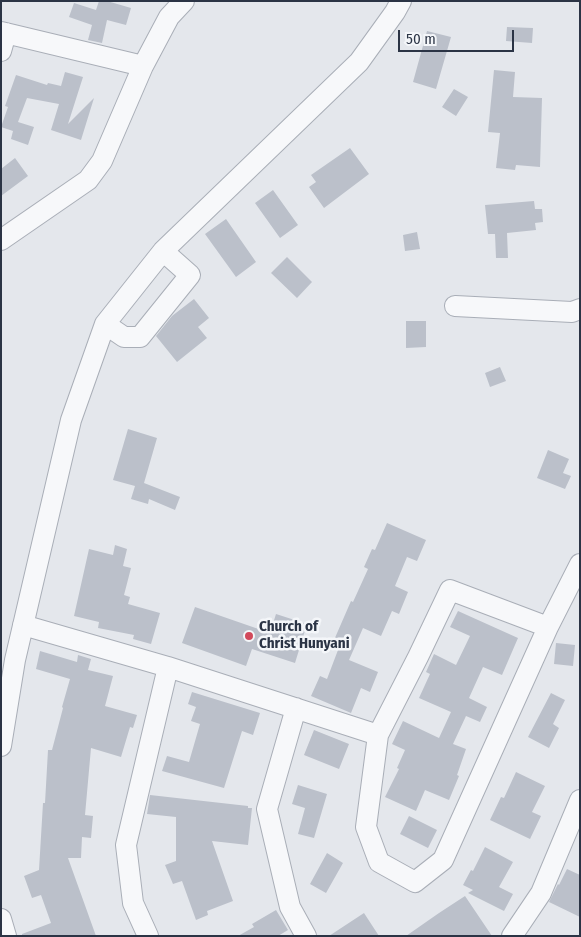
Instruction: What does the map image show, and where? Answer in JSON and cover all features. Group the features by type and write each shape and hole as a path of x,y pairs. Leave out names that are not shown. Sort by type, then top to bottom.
{"street":[{"path":"1,240 88,180 102,161 143,66 169,17 184,1"},
{"path":"1,746 8,658 23,626 71,420 104,324 163,251 359,62 395,12 400,1"},
{"path":"3,39 143,66"},
{"path":"104,324 124,337 140,337 190,275 163,251"},
{"path":"455,306 572,312 580,309"},
{"path":"548,627 450,590 378,735 366,827 379,862 415,882 443,860 548,627 580,564"},
{"path":"23,626 168,667 378,735"},
{"path":"148,936 133,903 126,845 168,667"},
{"path":"296,708 268,809 290,907 306,936"},
{"path":"512,936 540,893 580,800"},
{"path":"1,919 6,936"}],"building":[{"path":"99,1 107,1 131,8 126,25 107,20 102,43 88,40 92,25 69,17 74,3 96,10"},
{"path":"507,27 533,28 532,43 506,41"},
{"path":"427,31 451,37 436,89 413,82"},
{"path":"494,70 515,72 513,97 542,98 540,167 516,165 515,170 496,168 500,133 488,132"},
{"path":"65,72 83,77 68,124 94,98 81,140 51,130 59,104 27,98 18,122 34,127 28,145 11,139 13,131 1,127 8,107 5,106 16,75 47,85 48,83 61,86"},
{"path":"454,89 468,97 456,116 442,107"},
{"path":"350,148 369,174 324,208 309,187 316,182 311,175"},
{"path":"15,158 28,176 1,196 1,169"},
{"path":"273,190 298,225 280,238 255,203"},
{"path":"534,201 535,209 542,209 543,222 535,223 536,230 507,233 508,258 496,258 495,234 488,234 485,205"},
{"path":"226,219 256,262 236,277 205,234"},
{"path":"417,232 420,249 405,251 403,235"},
{"path":"287,257 312,282 297,298 271,273"},
{"path":"194,299 209,318 198,327 207,338 177,362 156,336 172,316"},
{"path":"406,321 426,321 426,347 406,348"},
{"path":"500,367 506,381 490,387 485,373"},
{"path":"128,429 157,438 144,483 180,497 175,510 149,499 148,504 131,499 135,486 113,480"},
{"path":"548,450 569,459 563,473 571,476 565,489 537,478"},
{"path":"387,523 426,540 417,561 407,557 395,586 408,592 399,614 392,611 381,636 363,628 349,660 378,672 370,692 361,688 351,713 311,696 320,676 327,679 338,650 331,647 351,601 353,602 368,569 364,567 372,549 375,550"},
{"path":"115,545 127,549 123,566 131,568 124,595 130,597 128,604 160,613 151,644 133,639 134,635 98,628 99,622 74,616 89,549 113,555"},
{"path":"195,607 270,633 276,614 307,624 295,663 252,649 246,666 182,643"},
{"path":"458,611 518,638 502,675 483,667 469,698 487,707 480,722 466,716 453,744 466,749 457,775 459,776 449,800 425,790 416,811 385,797 399,769 397,768 405,750 392,744 403,721 439,738 451,712 419,698 430,674 426,672 434,654 456,665 470,636 450,627"},
{"path":"556,643 575,645 573,666 554,664"},
{"path":"40,651 77,662 78,655 91,659 88,670 113,676 105,706 137,715 133,728 130,727 121,757 91,748 85,815 93,816 91,838 82,837 81,858 68,858 96,936 22,936 22,934 51,923 41,895 32,898 24,876 39,870 48,750 52,750 70,679 36,669"},
{"path":"192,692 260,713 253,735 242,731 224,788 162,771 167,756 189,762 200,724 191,721 196,707 188,704"},
{"path":"551,693 565,700 553,724 559,728 549,748 528,737"},
{"path":"314,730 349,744 339,769 304,755"},
{"path":"516,772 545,786 532,812 541,816 530,839 490,820 501,797 504,798"},
{"path":"298,785 327,794 314,838 298,834 305,808 292,804"},
{"path":"150,795 252,808 248,845 212,841 233,901 207,911 208,915 196,920 182,881 173,884 165,865 176,861 176,817 147,814"},
{"path":"409,816 437,830 428,848 400,834"},
{"path":"485,847 513,862 499,887 513,894 504,911 468,893 473,890 463,885 471,870 473,871"},
{"path":"327,853 343,863 326,893 310,884"},
{"path":"567,869 580,875 580,917 549,902"},
{"path":"465,896 492,936 406,936 439,913"},
{"path":"276,910 288,930 278,936 238,936 254,927 252,924"},
{"path":"364,913 379,936 329,936"}],"place":[{"name":"Church of Christ Hunyani","path":"249,636"}]}
